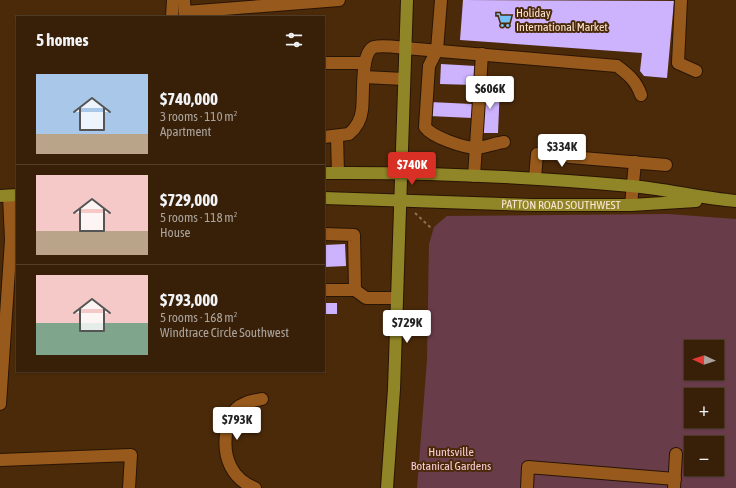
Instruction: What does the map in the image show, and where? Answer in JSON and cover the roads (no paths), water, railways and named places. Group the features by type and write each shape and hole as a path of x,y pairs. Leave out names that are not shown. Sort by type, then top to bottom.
{"main road":[{"path":"387,488 397,298 407,0"},
{"name":"PATTON ROAD SOUTHWEST","path":"325,173 400,173 535,178 633,186 736,201"},
{"name":"PATTON ROAD SOUTHWEST","path":"325,198 400,199 532,205 631,205 721,200"}],"street":[{"path":"172,16 173,0"},
{"path":"185,10 210,5 339,0"},
{"path":"441,0 437,50 429,66 426,127 430,133 441,139 476,148 504,142"},
{"path":"681,0 678,64 696,70"},
{"path":"325,137 337,137 349,134 359,121 362,110 365,63 370,50 374,47 437,50 617,66 630,76 637,84 641,95"},
{"path":"474,176 482,54"},
{"path":"325,63 365,63"},
{"path":"364,77 404,79"},
{"path":"337,137 338,173"},
{"path":"535,178 537,154"},
{"path":"570,157 666,165"},
{"path":"631,205 635,162"},
{"path":"0,404 11,240 9,196"},
{"path":"325,234 354,235 355,290"},
{"path":"325,290 355,290 366,298 397,298"},
{"path":"255,488 238,478 233,471 227,459 225,440 228,422 236,409 246,403 262,399"},
{"path":"526,488 528,467 674,483 676,454"},
{"path":"0,460 131,455 129,488"}],"place":[{"name":"Holiday International Market","path":"504,20"}],"park label":[{"name":"Huntsville Botanical Gardens","path":"451,459"}]}
